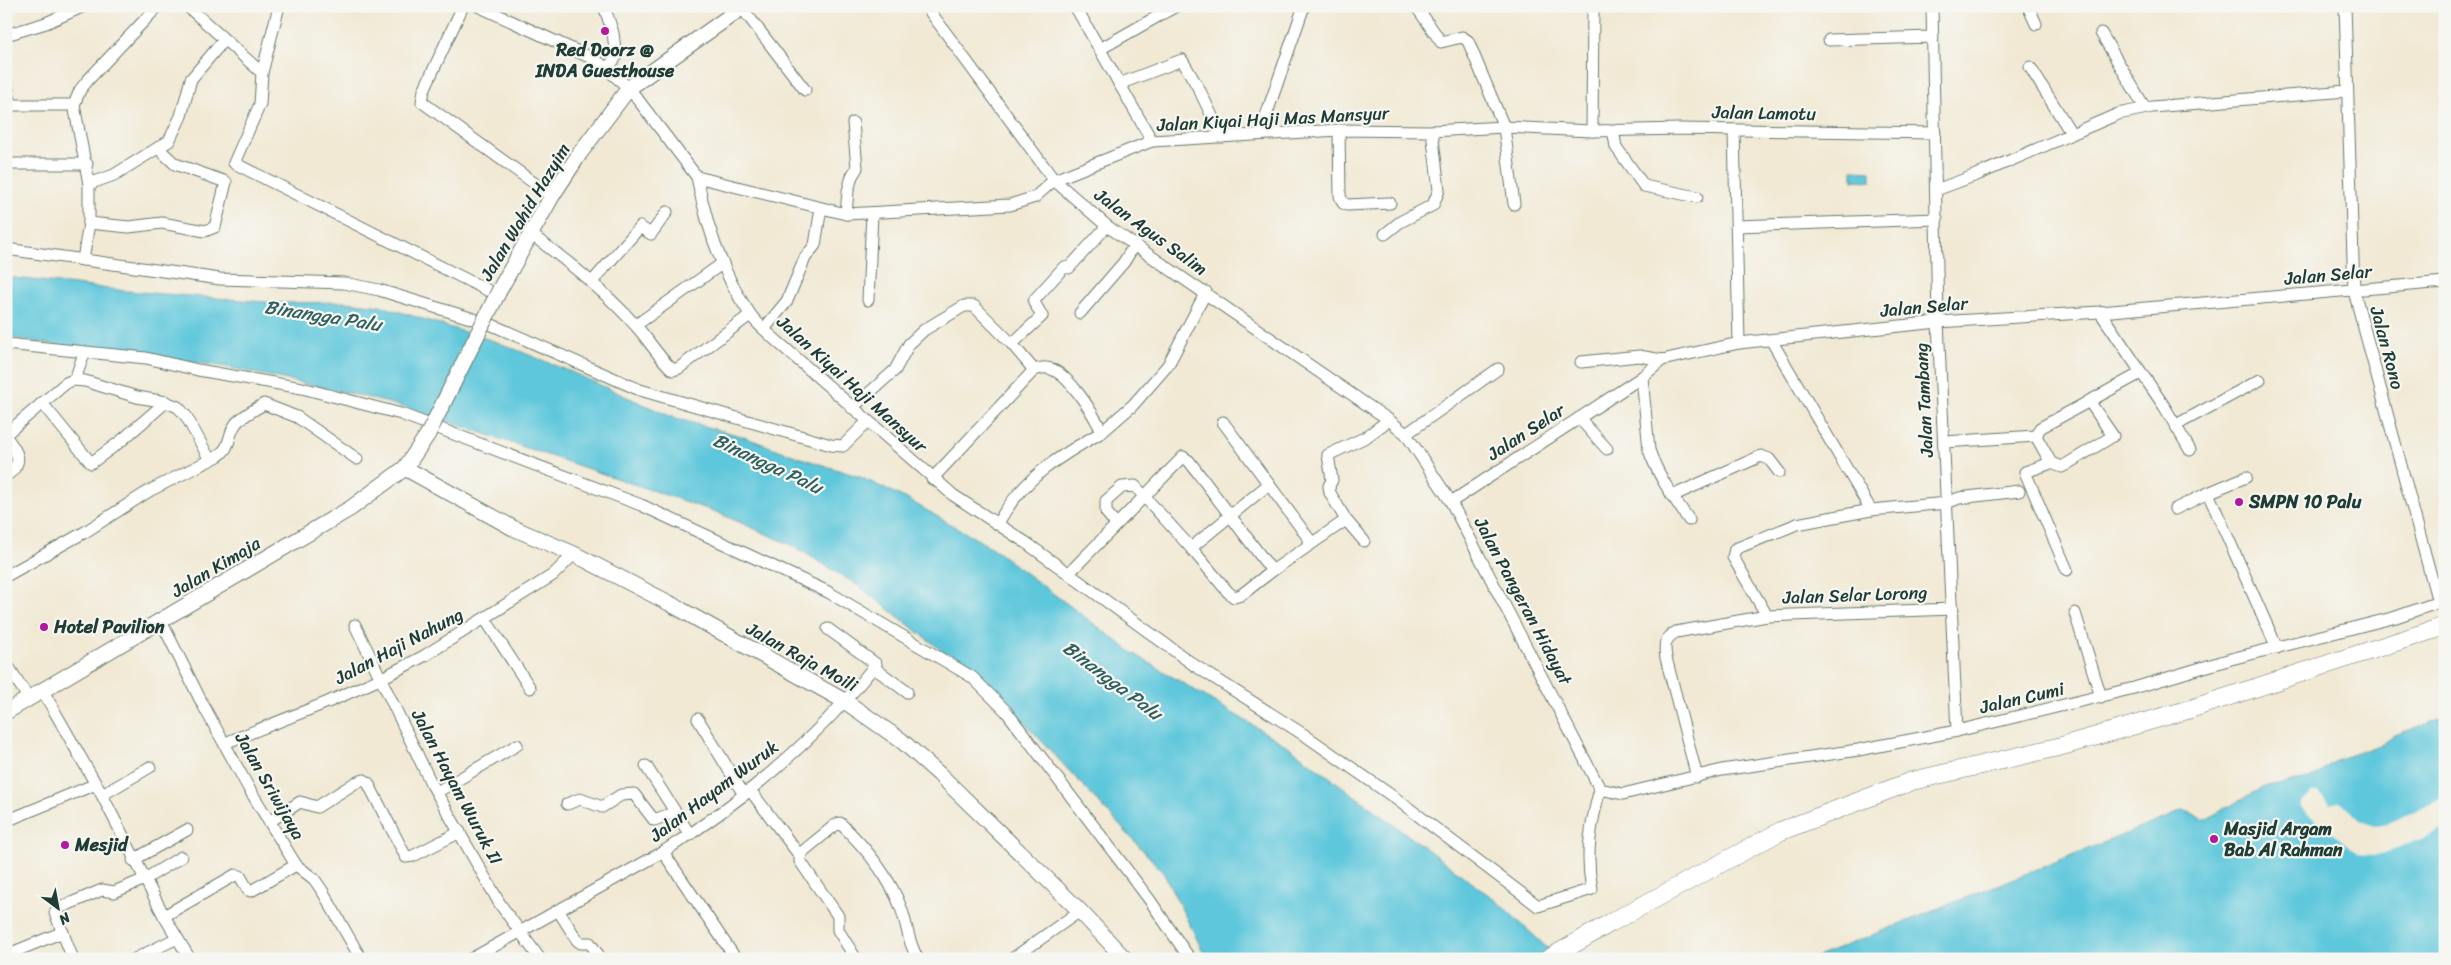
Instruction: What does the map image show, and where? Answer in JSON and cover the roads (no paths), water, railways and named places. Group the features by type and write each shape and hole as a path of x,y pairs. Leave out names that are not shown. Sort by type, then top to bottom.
{"main road":[{"path":"1548,959 1610,922 1782,831 1912,782 2062,746 2187,710 2445,626"}],"street":[{"path":"6,35 46,23 84,6"},
{"path":"83,260 89,223 89,184 87,164 74,105 80,90 88,80 158,6"},
{"path":"187,6 262,73"},
{"path":"89,223 129,227 162,223 209,230 215,227 226,182 260,104 262,73 279,6"},
{"path":"464,6 421,98 422,102 552,196"},
{"path":"478,6 596,60 608,68 630,88 697,177"},
{"path":"604,6 612,32 616,57 608,68"},
{"name":"Jalan Agus Salim","path":"926,6 1054,180 1107,226 1206,292 1389,420 1406,434"},
{"path":"1076,6 1152,141"},
{"path":"1100,49 1176,6"},
{"path":"1260,133 1304,6"},
{"path":"1416,6 1441,42 1462,37 1468,41 1504,127 1514,204"},
{"path":"1592,131 1593,6"},
{"name":"Jalan Tambang","path":"1932,6 1938,322 1953,608 1952,668 1957,731"},
{"path":"2028,6 2036,24"},
{"name":"Jalan Rono","path":"2345,6 2346,91 2354,291 2442,601"},
{"path":"743,7 805,90"},
{"name":"Jalan Wahid Hazyim","path":"428,434 499,292 552,196 580,153 630,88 743,7"},
{"path":"2101,33 2145,108"},
{"path":"1829,40 1933,36"},
{"path":"89,184 114,175 169,141 178,125 191,79 224,40"},
{"path":"1119,84 1182,60 1199,89 1222,138"},
{"path":"2030,67 2071,133"},
{"path":"6,81 11,105 74,105"},
{"path":"1936,190 1988,170 2118,114 2145,108 2346,91"},
{"path":"848,214 848,192 852,176 858,168 853,123"},
{"name":"Jalan Kiyai Haji Mas Mansyur","path":"697,177 848,214 868,215 1010,205 1035,196 1054,180 1152,141 1222,138 1260,133 1339,130 1432,131 1504,127 1592,131"},
{"path":"1339,130 1340,196 1342,203 1347,205 1390,203"},
{"path":"1613,130 1616,147 1644,186 1697,197"},
{"path":"1734,130 1739,343"},
{"name":"Jalan Lamotu","path":"1592,131 1734,130 1935,134"},
{"path":"1385,234 1417,212 1429,207 1436,200 1439,190 1432,131"},
{"path":"158,148 175,164 226,182"},
{"path":"234,163 499,292"},
{"path":"6,164 87,164"},
{"name":"Jalan Kiyai Haji Mansyur","path":"697,177 705,216 723,263 750,315 867,422 932,478 1034,370"},
{"path":"764,329 788,302 805,258 815,244 822,208"},
{"path":"592,282 640,227 651,234 667,212"},
{"path":"868,215 868,300"},
{"path":"1737,226 1936,219"},
{"path":"1012,344 1042,316 1034,302 1035,299 1064,267 1069,268 1107,226"},
{"path":"532,235 566,259 592,282 636,325 666,364 676,370 750,315"},
{"path":"1080,313 1124,262 1135,244"},
{"path":"6,249 220,279 344,283 379,290 490,324 640,390 838,447 847,443 849,438 867,422"},
{"path":"636,325 723,263"},
{"name":"Jalan Selar","path":"1451,502 1642,377 1662,360 1739,343 1938,322 2100,312 2445,282"},
{"path":"998,523 1008,504 1024,485 1054,460 1102,432 1133,405 1168,366 1206,292"},
{"path":"852,408 895,370 909,344 946,315 964,306 974,306 1012,344 1034,370 1046,368 1059,374 1083,398 1102,432"},
{"path":"2100,312 2176,425 2190,450"},
{"path":"1771,340 1870,510"},
{"path":"6,344 146,358 198,370 250,377 330,394 401,414 632,502 828,592 972,677 1006,711 1149,899 1190,959"},
{"path":"75,380 84,352"},
{"path":"1581,362 1640,356 1662,360"},
{"path":"1406,434 1498,369"},
{"path":"2036,436 2040,428 2142,373"},
{"path":"1642,377 1649,450 1657,474 1689,520"},
{"path":"6,476 17,467 19,460 6,435 66,383 75,380 104,386 137,397 166,402 178,407 186,416 210,460"},
{"path":"2176,425 2260,380"},
{"path":"2067,570 2025,472 2051,464 2062,467 2113,436 2089,401"},
{"path":"42,403 90,463 121,441 166,402"},
{"path":"6,576 85,532 149,491 225,452 233,428 238,422 266,404 298,417 357,459"},
{"path":"1579,418 1607,448"},
{"path":"1364,541 1346,520 1329,489 1332,480 1328,455 1366,437 1389,420"},
{"path":"1223,422 1312,543"},
{"name":"Jalan Kimaja","path":"6,712 351,508 405,468 428,434"},
{"name":"Jalan Pangeran Hidayat","path":"1406,434 1451,502 1600,789"},
{"path":"1944,442 2036,436"},
{"path":"2036,436 2051,464"},
{"path":"1672,496 1761,456 1769,459 1779,472"},
{"path":"1069,573 1178,460 1185,457 1272,571"},
{"name":"Jalan Raja Moili","path":"405,468 513,528 574,554 669,603 846,702 920,756 1080,911 1125,959"},
{"path":"932,478 967,505 998,523 1069,573 1194,665 1306,736 1395,798 1538,906 1592,889 1588,862 1588,844 1592,818 1600,789"},
{"path":"2175,509 2246,478"},
{"path":"1191,548 1269,484"},
{"path":"1116,524 1105,509 1105,504 1122,487 1130,485 1139,488 1228,592 1234,596 1240,595 1346,520"},
{"name":"Jalan Selar Lorong","path":"1953,608 1767,616 1733,557 1735,549 1798,524 1870,510 1947,503 1959,498 2020,491"},
{"path":"2208,493 2277,648"},
{"name":"Jalan Haji Nahung","path":"225,743 382,678 485,619 553,575 574,554"},
{"name":"Jalan Cumi","path":"1600,789 1624,794 1722,770 1858,750 1957,731 2018,714 2063,706 2396,617 2442,601"},
{"path":"2076,613 2101,696"},
{"path":"1696,777 1668,668 1665,643 1668,637 1676,632 1767,616"},
{"path":"485,619 530,688"},
{"name":"Jalan Sriwijaya","path":"161,621 202,703 269,822 296,865 314,879 323,892 361,959"},
{"name":"Jalan Hayam Wuruk II","path":"355,625 437,792 500,904 540,959"},
{"path":"828,629 876,664 874,667 907,692"},
{"path":"6,663 29,699"},
{"name":"Jalan Hayam Wuruk","path":"471,959 690,835 747,793 808,740 846,702 874,667"},
{"path":"43,691 102,795 133,860 190,959"},
{"path":"698,719 747,793 800,856 802,866 838,916 838,930 856,959"},
{"path":"437,792 517,745"},
{"path":"646,766 690,835"},
{"path":"102,795 150,767"},
{"path":"269,822 300,802 317,807 355,783 364,780 368,783 406,857 413,856 460,832"},
{"path":"6,821 96,784"},
{"path":"566,804 580,799 602,807 621,795 634,794 654,820 676,812"},
{"path":"800,856 834,826 840,823 882,871 892,887 902,910 909,943 918,959"},
{"path":"133,860 187,830"},
{"path":"663,852 736,959"},
{"path":"73,959 55,913 60,906 102,890 114,892 145,879 181,858"},
{"path":"164,916 236,874 240,876 248,890 251,891 296,865"},
{"path":"558,910 577,940 581,943 590,942 601,959"},
{"path":"1012,959 1080,911"},
{"path":"11,953 63,932"},
{"path":"135,959 177,938"}],"water":[{"path":"1853,170 1871,171 1871,181 1853,180"},
{"name":"Binangga Palu","path":"6,277 126,291 279,303 346,302 381,306 497,342 569,371 674,418 741,436 860,477 907,499 992,548 1133,653 1289,747 1498,902 1559,959 1207,959 1163,872 999,695 859,586 792,545 716,512 411,409 362,396 227,367 186,361 116,355 6,337"},
{"path":"2445,717 2445,959 1812,959 2183,811 2192,813 2203,820 2267,786 2309,779 2339,759 2383,744 2395,735"}],"place":[{"name":"Red Doorz @ INDA Guesthouse","path":"605,31"},
{"name":"SMPN 10 Palu","path":"2239,502"},
{"name":"Hotel Pavilion","path":"44,627"},
{"name":"Masjid Argam Bab Al Rahman","path":"2214,839"},
{"name":"Mesjid","path":"65,845"}]}
